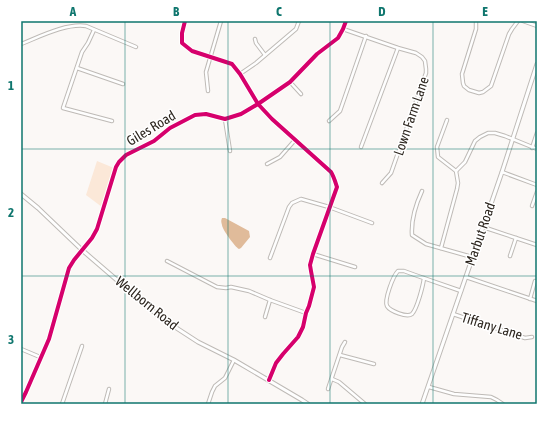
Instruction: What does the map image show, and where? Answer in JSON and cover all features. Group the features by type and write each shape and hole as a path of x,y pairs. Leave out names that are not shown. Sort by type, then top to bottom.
{"street":[{"path":"185,21 182,33 182,43 192,50 232,64 240,74 258,104 272,119 331,172 334,177 336,187 310,265 314,286 302,328 298,337 282,354 276,363 269,380"},
{"path":"208,91 206,72 221,21"},
{"path":"240,74 296,29 299,21"},
{"path":"230,151 225,120 241,114 290,82 317,54 338,38 346,21"},
{"path":"476,21 476,29 462,74 464,86 469,90 479,93 491,86 509,34 518,21"},
{"path":"523,21 537,26"},
{"path":"21,44 50,32 75,25 86,26 136,46"},
{"name":"Lown Farm Lane","path":"343,29 416,53 425,61 426,73 391,173 382,183"},
{"path":"94,30 82,52 63,108 112,121"},
{"path":"329,121 340,111 366,36"},
{"path":"255,39 256,43 265,55"},
{"path":"361,147 398,48"},
{"name":"Marbut Road","path":"422,404 513,140 537,64"},
{"path":"77,68 123,84"},
{"path":"290,82 300,94"},
{"name":"Giles Road","path":"21,402 49,339 69,268 97,229 119,162 126,155 154,141 170,128 195,115 206,114 225,120"},
{"path":"442,248 458,183 456,171 438,157 437,147 447,120"},
{"path":"532,148 537,133"},
{"path":"456,171 465,162 475,141 484,134 495,134 537,149"},
{"path":"267,164 280,157 295,140"},
{"path":"502,172 537,185"},
{"path":"422,191 413,220 411,229 412,235 426,244 472,257"},
{"path":"532,206 537,192"},
{"name":"Wellborn Road","path":"21,194 160,318 198,342 234,360 308,404"},
{"path":"270,258 289,208 292,203 301,199 372,222"},
{"path":"483,227 537,245"},
{"path":"510,256 516,238"},
{"path":"313,254 355,267"},
{"path":"167,261 217,287 231,287 249,291 306,313"},
{"path":"424,278 423,287 415,310 411,315 408,316 390,310 386,300 396,272 398,271 415,274 461,291"},
{"path":"466,277 537,301"},
{"path":"530,299 535,281"},
{"path":"264,317 270,300"},
{"name":"Tiffany Lane","path":"453,314 525,338 532,337"},
{"path":"328,389 345,342"},
{"path":"62,404 82,346"},
{"path":"21,349 40,358"},
{"path":"340,355 374,364"},
{"path":"208,404 215,386 225,378 234,360"},
{"path":"332,379 340,382 365,404"},
{"path":"428,387 454,394 491,397 503,404"},
{"path":"105,404 109,389"},
{"path":"299,404 302,400"}],"shaded area":[{"path":"97,161 114,168 102,207 86,195"},
{"path":"222,218 225,218 249,231 250,237 241,248 237,248 226,234 221,221"}],"cycle path":[{"path":"185,21 182,33 182,43 192,51 232,64 240,74 258,104 272,119 331,172 337,187 310,265 314,287 303,327 298,337 276,363 269,380"},
{"path":"21,402 49,339 69,268 97,229 116,167 119,162 126,155 154,141 170,128 195,115 206,114 225,119 241,114 258,104 290,82 317,54 338,38 346,21"}]}
